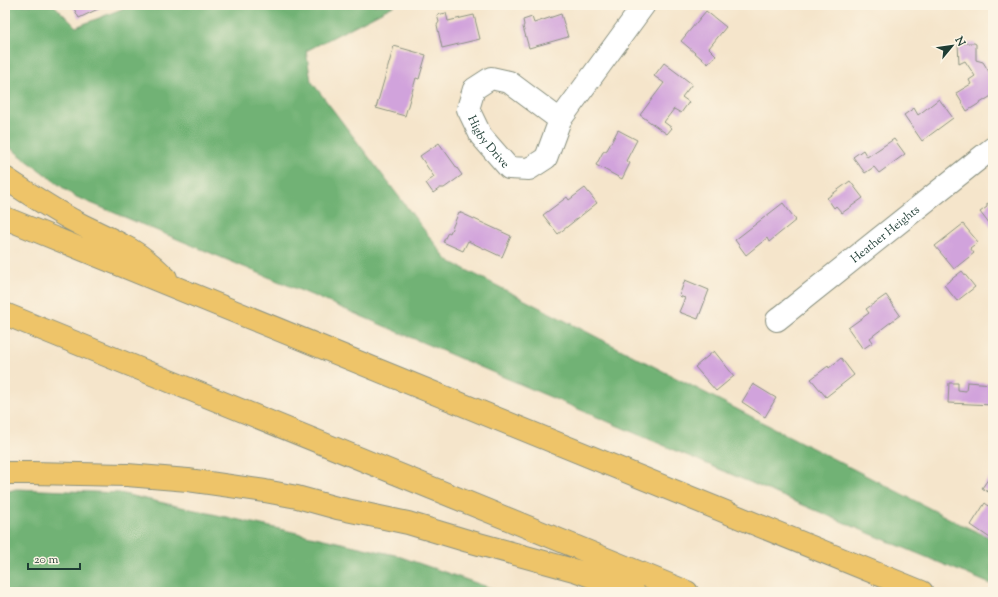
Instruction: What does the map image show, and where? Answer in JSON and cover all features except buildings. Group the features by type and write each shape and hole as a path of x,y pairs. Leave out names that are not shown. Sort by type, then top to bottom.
{"highway":[{"path":"5,178 78,223 122,244 135,252 157,269 175,288"},
{"path":"5,218 922,592"},
{"path":"5,314 687,592"},
{"path":"5,473 127,475 188,480 297,497 337,508 408,523 577,571 634,592"},
{"path":"5,479 31,473"}],"street":[{"name":"Higby Drive","path":"560,120 509,82 491,78 474,90 468,109 480,136 509,168 529,169 546,158 560,120 644,5"},
{"name":"Heather Heights","path":"777,320 993,148"}],"green space":[{"path":"5,5 54,5 76,27 132,5 395,5 306,51 311,81 447,260 962,525 993,539 993,585 321,299 74,196 5,144"},
{"path":"16,489 119,493 395,555 502,592 5,592 5,492"}]}
